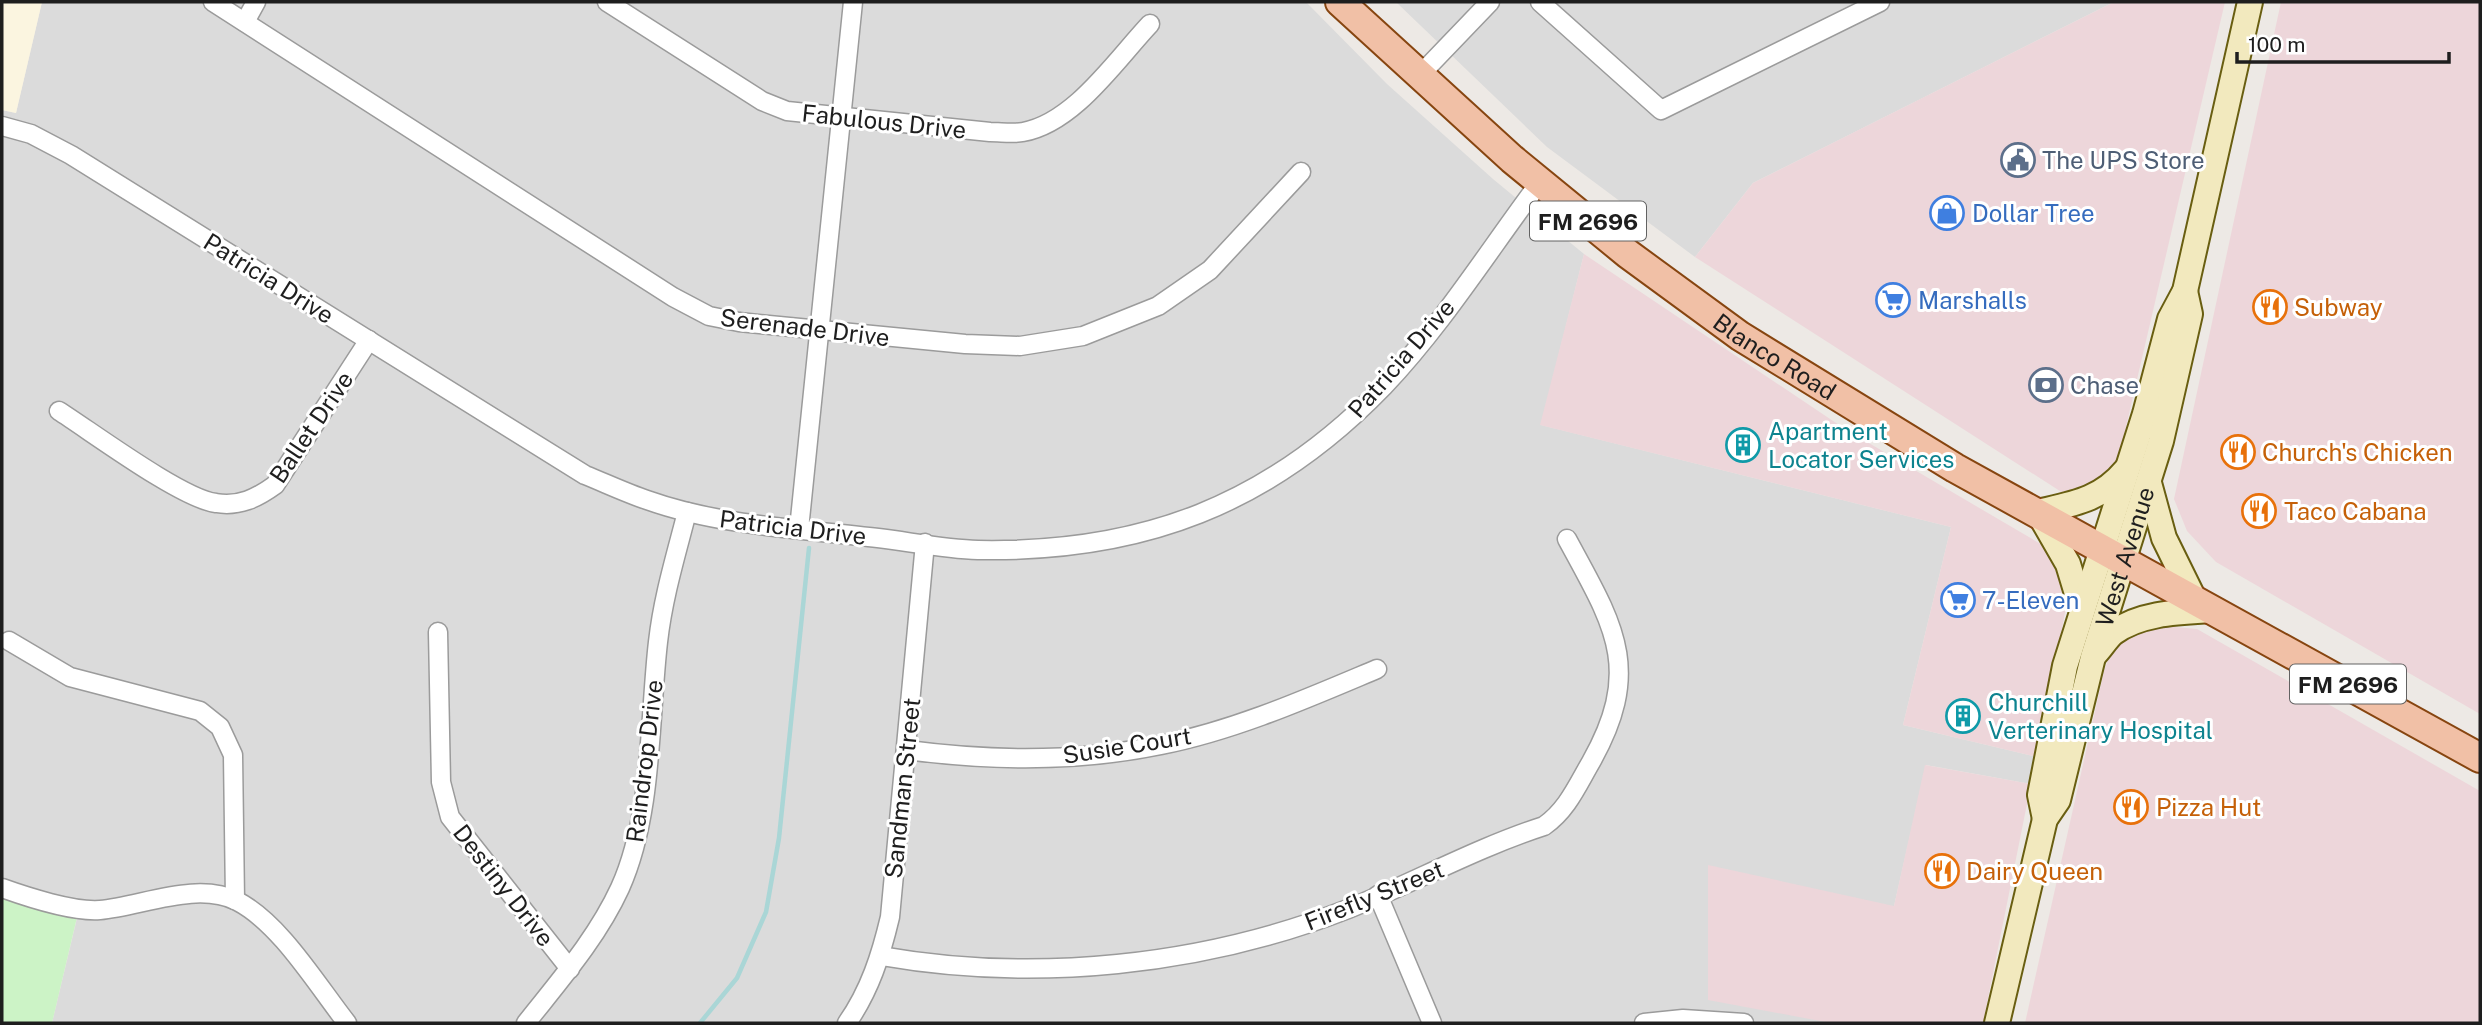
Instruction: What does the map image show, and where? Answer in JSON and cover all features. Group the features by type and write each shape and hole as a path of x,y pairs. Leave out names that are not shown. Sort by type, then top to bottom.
{"main road":[{"name":"Blanco Road","path":"1340,2 1419,76 1540,182 1628,254 1740,336 1940,458 2480,758"},
{"name":"West Avenue","path":"1997,1023 2045,819 2058,800 2093,657 2112,553 2138,474 2170,319 2185,291 2250,2"},
{"path":"2081,607 2068,564 2038,512 2099,496 2138,474 2164,538 2205,605 2139,621 2113,633 2093,657"},
{"name":"West Avenue","path":"2045,819 2040,795 2065,666 2081,607 2112,553"}],"street":[{"name":"Serenade Drive","path":"214,2 673,297 709,316 739,322 1020,346 1083,336 1158,306 1210,270 1301,172"},
{"path":"245,22 256,2"},
{"name":"Fabulous Drive","path":"607,2 762,101 787,111 990,132 1021,132 1042,127 1076,104 1150,24"},
{"path":"800,529 817,329 853,2"},
{"path":"1419,76 1490,2"},
{"path":"1540,2 1661,110 1880,2"},
{"name":"Patricia Drive","path":"2,126 31,134 62,149 585,475 647,500 687,512 800,529 977,550 1079,546 1138,535 1192,519 1231,502 1282,472 1312,451 1384,386 1421,343 1540,182"},
{"name":"Ballet Drive","path":"59,411 186,492 214,503 236,504 257,498 275,485 369,340"},
{"name":"Raindrop Drive","path":"526,1023 591,939 620,887 638,833 658,640 665,599 687,512"},
{"name":"Firefly Street","path":"881,956 922,963 1061,968 1132,962 1223,947 1312,922 1550,822 1567,805 1604,739 1618,693 1617,645 1609,618 1567,539"},
{"name":"Sandman Street","path":"847,1023 868,988 881,956 890,917 925,543"},
{"name":"Destiny Drive","path":"438,632 441,782 450,817 570,968"},
{"path":"9,641 70,677 200,711 220,727 233,755 235,900"},
{"name":"Susie Court","path":"907,751 944,755 1057,757 1163,745 1241,723 1377,669"},
{"path":"2,888 88,910 177,896 205,895 235,900 276,933 347,1023"},
{"path":"1378,895 1432,1023"},
{"path":"1644,1023 1683,1019 1744,1023"}],"shaded area":[{"path":"2,2 42,2 16,113 2,110"},
{"path":"42,2 1306,2 1387,84 1493,179 1584,254 1541,425 1951,527 1903,725 2037,757 2031,784 1926,765 1894,906 1797,1015 1831,1023 52,1023 78,914 2,894 2,110 16,113"},
{"path":"1396,2 2114,2 1753,183 1695,257 1547,147"},
{"path":"2114,2 2225,2 2118,461 2096,486 2063,493 1695,257 1753,183"},
{"path":"2281,2 2480,2 2480,714 2216,562 2187,531 2174,499"},
{"path":"1584,254 1845,429 2044,546 2069,592 2037,757 1903,725 1951,527 1540,425"},
{"path":"2164,626 2197,629 2480,791 2480,1023 2025,1023 2104,671 2112,649 2135,634"},
{"path":"1925,765 2031,784 1983,1023 1831,1023 1708,1000 1708,865 1894,906"}],"green space":[{"path":"2,894 78,913 52,1023 2,1023"}],"waterway":[{"path":"700,1023 737,978 766,912 779,838 809,548"}],"place":[{"name":"The UPS Store","path":"2018,160"},
{"name":"Dollar Tree","path":"1947,213"},
{"name":"Marshalls","path":"1893,300"},
{"name":"Subway","path":"2270,307"},
{"name":"Chase","path":"2046,385"},
{"name":"Apartment Locator Services","path":"1743,445"},
{"name":"Church's Chicken","path":"2238,452"},
{"name":"Taco Cabana","path":"2259,511"},
{"name":"7-Eleven","path":"1958,600"},
{"name":"Churchill Verterinary Hospital","path":"1963,716"},
{"name":"Pizza Hut","path":"2131,807"},
{"name":"Dairy Queen","path":"1942,871"}]}
